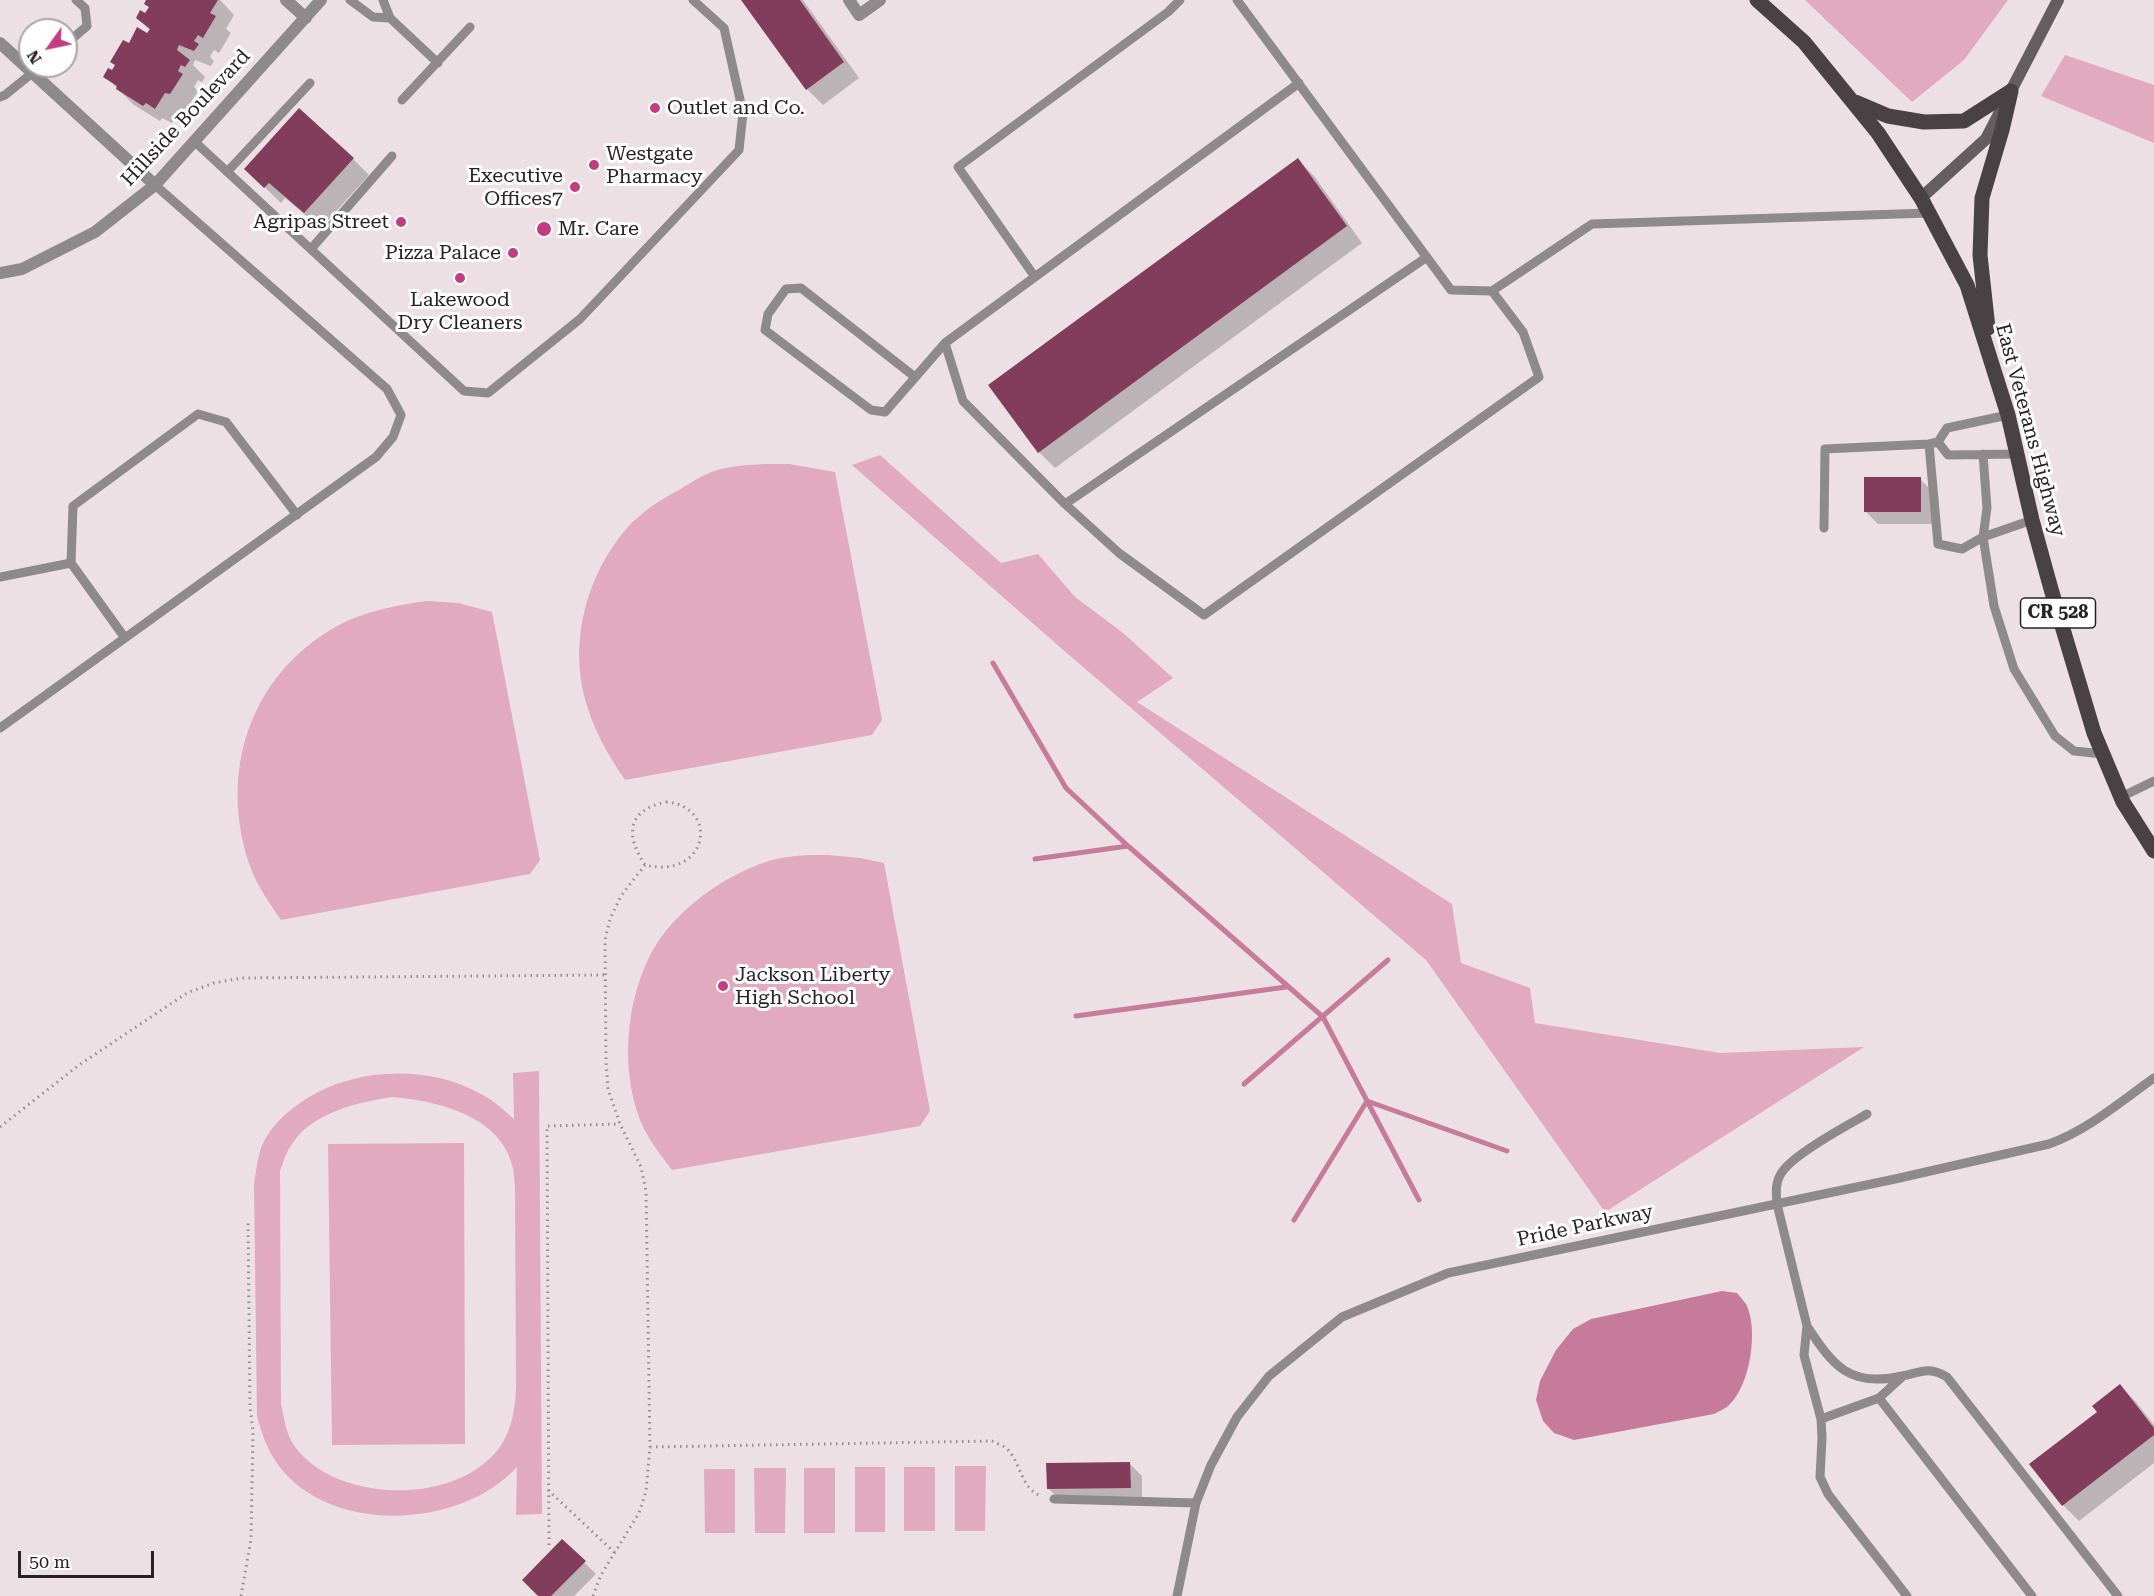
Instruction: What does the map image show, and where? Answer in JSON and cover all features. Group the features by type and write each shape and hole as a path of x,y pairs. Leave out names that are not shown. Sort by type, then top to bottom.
{"main road":[{"name":"East Veterans Highway","path":"1757,0 1804,42 1878,134 1921,198 1967,285 2008,415 2032,520 2094,733 2121,797 2154,851"},
{"path":"1921,198 1986,139 2058,0"},
{"path":"1851,100 1888,116 1924,122 1964,121 2011,91"},
{"path":"1992,364 1980,255 1982,198 2011,91"}],"street":[{"path":"286,0 306,18"},
{"name":"Hillside Boulevard","path":"0,273 22,269 95,232 154,185 321,0"},
{"path":"849,0 859,15 880,0"},
{"path":"0,43 18,56"},
{"path":"45,78 154,185"}],"lane":[{"path":"76,0 85,9 87,26 78,34"},
{"path":"350,0 373,17 390,18"},
{"path":"383,0 390,18 438,63"},
{"path":"194,141 464,391 488,393 580,319 739,150 743,113 724,28 693,0"},
{"path":"1035,277 958,167 1168,12 1180,0"},
{"path":"1237,0 1451,290 1492,291 1592,224 1929,213"},
{"path":"402,100 470,27"},
{"path":"0,97 27,78"},
{"path":"227,172 310,83"},
{"path":"915,377 801,288 786,289 768,314 765,330 871,410 885,412 945,344 1299,83"},
{"path":"311,249 392,156"},
{"path":"0,728 376,458 393,437 401,415 387,389 154,185"},
{"path":"1065,504 1427,257"},
{"path":"945,344 963,401 1065,504 1119,554 1204,615 1539,377 1523,332 1492,291"},
{"path":"125,638 71,563 73,506 198,414 226,422 297,515"},
{"path":"2008,415 1947,428 1933,443 1938,544 1962,549 1983,537 2032,520"},
{"path":"1824,528 1825,449 1933,443 1948,455 2017,454"},
{"path":"1983,454 1987,508 1983,537 1994,606 2014,669 2055,736 2074,751 2103,754"},
{"path":"0,576 71,563"},
{"path":"2121,797 2154,781"},
{"name":"Pride Parkway","path":"1177,1596 1196,1503 1211,1465 1244,1409 1269,1376 1342,1317 1448,1273 1895,1179 2049,1144 2085,1127 2154,1078"},
{"path":"1867,1114 1793,1160 1782,1172 1776,1185 1777,1204 1807,1326 1825,1354 1839,1368 1854,1376 1877,1380 1936,1370 1947,1377 2118,1596"},
{"path":"1807,1326 1804,1355 1821,1419 1820,1477 1828,1494 1907,1596"},
{"path":"1821,1419 1879,1398 1902,1377"},
{"path":"1879,1398 2032,1596"},
{"path":"1054,1499 1196,1503"}],"path":[{"path":"666,802 679,803 690,810 697,820 700,831 699,845 694,855 684,863 673,867 656,868 645,865 635,851 632,837 633,825 640,812 652,805 666,802"},
{"path":"593,1596 601,1575 639,1514 646,1491 650,1447 646,1191 641,1167 620,1124 608,1089 606,1060 605,940 610,919 621,896 645,865"},
{"path":"0,1127 79,1065 154,1013 187,993 214,983 242,978 606,975"},
{"path":"549,1545 547,1126 620,1124"},
{"path":"241,1596 251,1539 253,1467 248,1219"},
{"path":"650,1447 992,1441 1005,1447 1017,1463 1024,1482 1036,1495 1054,1499"},
{"path":"548,1490 615,1553"}],"shaded area":[{"path":"1805,0 2008,0 1964,60 1912,102"},
{"path":"2065,55 2154,85 2154,143 2041,96"},
{"path":"880,455 1001,563 1038,554 1075,597 1122,632 1173,678 1137,702 1452,904 1461,963 1530,988 1535,1023 1720,1053 1864,1047 1605,1212 1426,960 1069,655 852,465"},
{"path":"764,464 789,464 835,472 882,720 872,735 625,780 607,751 588,710 581,677 579,654 581,631 585,609 601,566 627,528 639,516 667,496 714,471"},
{"path":"427,601 458,603 492,612 540,860 530,874 281,920 251,869 241,833 238,798 240,763 249,730 263,699 282,670 308,646 339,625 382,609"},
{"path":"828,855 884,863 930,1111 920,1126 672,1170 644,1129 637,1110 629,1068 628,1046 633,1004 646,964 655,946 681,914 697,900 732,877 776,859"},
{"path":"539,1071 542,1514 516,1515 517,1467 493,1487 464,1502 432,1512 397,1516 363,1513 331,1504 302,1489 279,1466 265,1442 257,1416 254,1184 264,1140 279,1120 292,1109 326,1088 370,1076 393,1074 416,1074 461,1085 481,1094 514,1119 513,1073","holes":["392,1097 447,1107 481,1123 495,1135 506,1150 513,1168 516,1387 510,1427 495,1454 487,1461 467,1475 442,1484 416,1489 388,1490 361,1486 335,1478 313,1465 295,1447 287,1432 281,1404 280,1171 294,1141 303,1131 326,1116 352,1105 379,1099"]},
{"path":"464,1143 465,1444 332,1445 328,1144"},
{"path":"1722,1291 1737,1293 1744,1301 1752,1328 1750,1356 1743,1384 1727,1407 1714,1414 1574,1440 1554,1433 1543,1421 1536,1400 1540,1381 1556,1350 1573,1329 1591,1319"},
{"path":"955,1466 986,1466 985,1531 955,1531"},
{"path":"855,1467 885,1467 885,1532 855,1532"},
{"path":"904,1467 935,1467 935,1531 904,1531"},
{"path":"754,1468 786,1468 785,1533 755,1533"},
{"path":"804,1468 835,1468 835,1533 804,1533"},
{"path":"704,1469 735,1469 735,1533 705,1533"}],"building":[{"path":"146,0 218,0 210,13 216,16 203,38 198,35 194,41 199,44 194,51 179,45 177,50 190,60 185,67 181,65 178,71 183,74 170,94 165,93 155,109 146,103 143,106 116,89 117,86 103,77 108,68 112,70 115,65 110,62 123,40 129,43 137,27 147,33 150,29 136,18 140,10 145,13 149,7 144,4"},
{"path":"741,0 800,0 844,62 806,90"},
{"path":"299,108 354,158 304,213 269,183 264,188 244,169"},
{"path":"1298,158 1347,226 1038,453 988,385"},
{"path":"1864,477 1921,477 1921,512 1864,512"},
{"path":"2120,1384 2154,1428 2154,1435 2062,1506 2029,1464 2097,1412 2092,1406"},
{"path":"1130,1462 1131,1488 1047,1489 1046,1463"},
{"path":"562,1539 586,1561 551,1596 538,1596 522,1580"}],"waterway":[{"path":"993,663 1066,788 1128,846 1323,1017 1419,1200"},
{"path":"1035,859 1128,846"},
{"path":"1244,1084 1388,960"},
{"path":"1076,1016 1286,987"},
{"path":"1294,1220 1367,1101 1507,1151"}],"place":[{"name":"Outlet and Co.","path":"655,108"},
{"name":"Westgate Pharmacy","path":"594,165"},
{"name":"Executive Offices7","path":"575,187"},
{"name":"Agripas Street","path":"401,222"},
{"name":"Mr. Care","path":"544,229"},
{"name":"Pizza Palace","path":"513,253"},
{"name":"Lakewood Dry Cleaners","path":"460,278"},
{"name":"Jackson Liberty High School","path":"723,986"}]}
